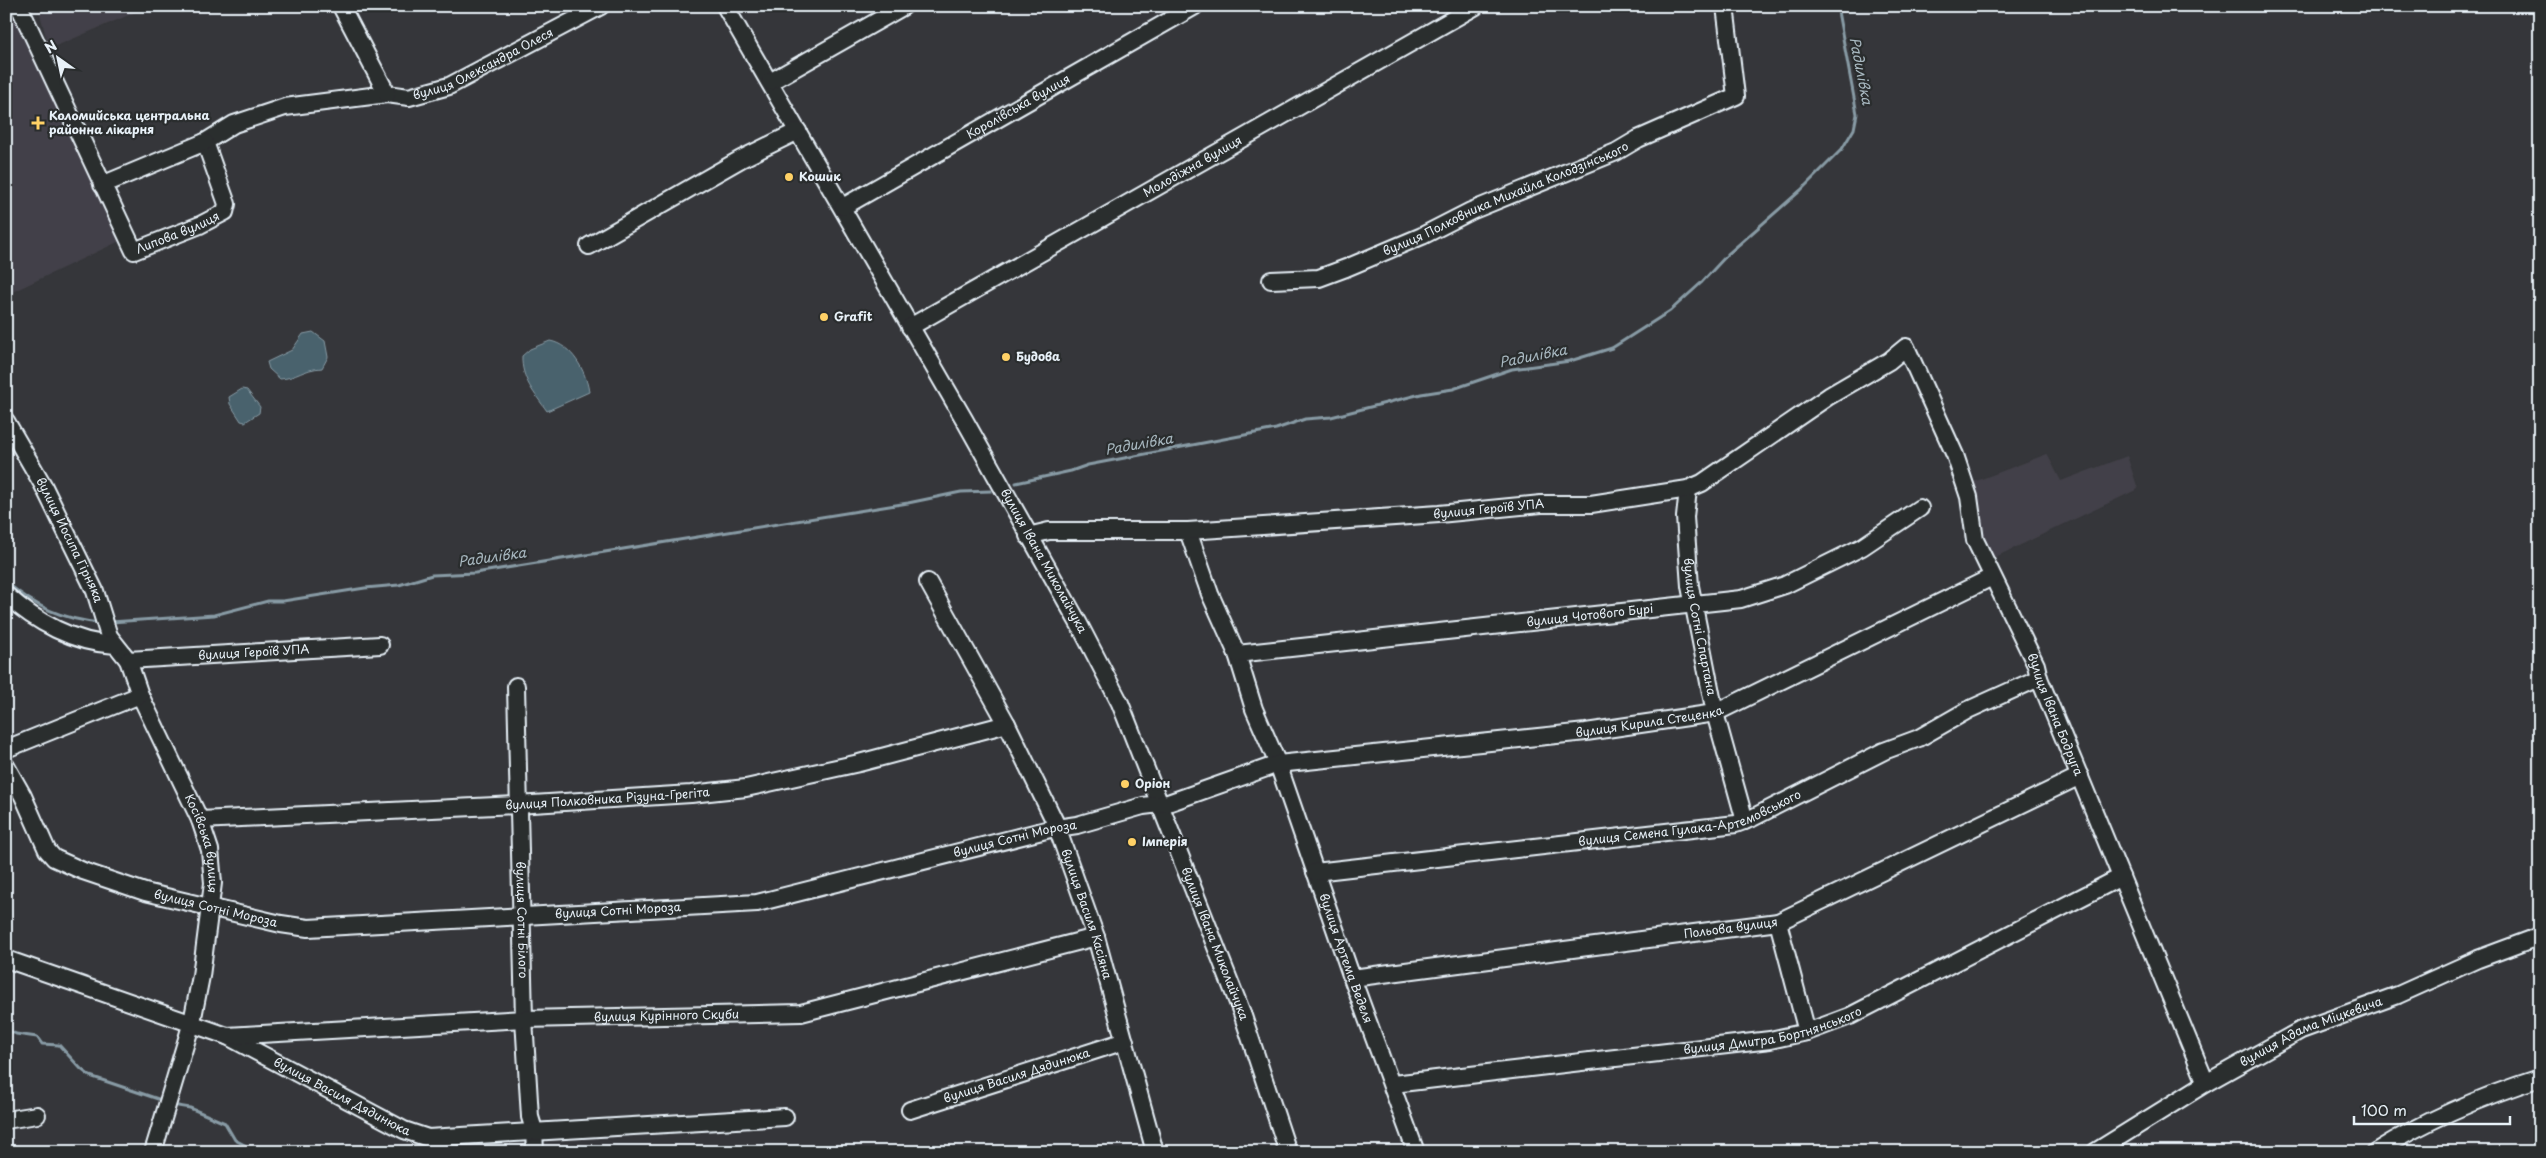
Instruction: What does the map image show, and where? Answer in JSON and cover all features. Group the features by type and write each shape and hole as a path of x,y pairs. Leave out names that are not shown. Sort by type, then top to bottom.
{"street":[{"name":"Липова вулиця","path":"19,6 134,251 200,225 225,212 227,204 205,142"},
{"path":"102,186 205,142 234,124 285,107 387,94 341,6"},
{"name":"вулиця Олександра Олеся","path":"387,94 409,97 449,86 601,6"},
{"name":"вулиця Івана Миколайчука","path":"725,6 999,483 1120,703 1162,804 1242,1012 1288,1152"},
{"path":"770,82 904,6"},
{"name":"Королівська вулиця","path":"842,207 1195,6"},
{"name":"Молодіжна вулиця","path":"910,327 1476,6"},
{"name":"вулиця Полковника Михайла Колодзінського","path":"1271,280 1319,278 1346,268 1422,236 1471,211 1616,152 1638,139 1736,96 1725,6"},
{"path":"589,246 741,159 798,131"},
{"name":"вулиця Героїв УПА","path":"1028,536 1049,531 1188,531 1439,514 1542,504 1590,504 1688,489 1702,483 1829,396 1885,364 1906,347"},
{"name":"вулиця Івана Бодруга","path":"1906,347 1955,456 1969,497 1973,534 2036,666 2039,678 2120,877 2206,1083"},
{"name":"вулиця Йосипа Гірняка","path":"6,421 69,538 95,591 104,621 115,645 128,660"},
{"name":"вулиця Сотні Спартана","path":"1688,489 1685,509 1690,586 1696,605 1716,713 1745,821"},
{"name":"вулиця Чотового Бурі","path":"1236,654 1742,599 1785,585 1862,547 1920,508"},
{"name":"вулиця Артема Веделя","path":"1188,531 1210,594 1236,654 1254,709 1278,764 1352,978 1416,1152"},
{"name":"вулиця Кирила Стеценка","path":"1278,764 1586,732 1716,713 1992,577"},
{"name":"вулиця Василя Касіяна","path":"928,582 1007,724 1057,828 1096,937 1125,1041 1150,1150"},
{"path":"6,595 25,612 45,625 89,642 115,645"},
{"name":"вулиця Героїв УПА","path":"128,660 380,645"},
{"name":"Косівська вулиця","path":"128,660 140,695 200,820 210,850 214,874 201,976 192,1022 153,1152"},
{"name":"вулиця Семена Гулака-Артемовського","path":"1315,872 1721,826 1745,821 1884,751 1919,738 1968,710 2039,678"},
{"name":"вулиця Сотні Білого","path":"516,686 517,804 524,1020 530,1117 534,1130 535,1152"},
{"path":"6,749 140,695"},
{"name":"вулиця Полковника Різуна-Грегіта","path":"200,820 691,794 746,788 859,763 1007,724"},
{"name":"вулиця Сотні Мороза","path":"6,766 52,857 71,867 145,892 209,908 308,928 521,914 756,903 1057,828 1077,825 1143,806 1162,804 1278,764"},
{"name":"Польова вулиця","path":"1352,978 1778,922 2080,776"},
{"name":"вулиця Дмитра Бортнянського","path":"1392,1084 1770,1040 1807,1032 1850,1016 2120,877"},
{"path":"1778,922 1807,1032"},
{"name":"вулиця Адама Міцкевича","path":"2095,1152 2206,1083 2301,1030 2398,995 2478,959 2540,936"},
{"name":"вулиця Курінного Скуби","path":"228,1036 524,1020 801,1012 1096,937"},
{"name":"вулиця Василя Дядинюка","path":"6,959 228,1036 412,1134 440,1138 534,1130 785,1117"},
{"name":"вулиця Василя Дядинюка","path":"910,1110 1125,1041"},
{"path":"2376,1152 2435,1120 2494,1092 2540,1078"},
{"path":"6,1120 37,1115"}],"shaded area":[{"name":"Коломийська центральна районна лікарня","path":"6,6 14,6 124,239 6,295"},
{"path":"38,6 150,6 49,49"},
{"path":"2047,454 2061,481 2127,456 2138,489 1989,560 1978,533 1971,483"}],"water":[{"path":"313,332 325,341 328,357 322,368 280,379 269,369 267,362 292,350 303,334"},
{"path":"550,341 558,343 577,360 585,376 589,392 547,411 526,379 522,356 530,349"},
{"path":"242,389 247,390 260,407 259,413 245,422 241,421 230,404 229,397"}],"waterway":[{"name":"Радилівка","path":"1016,483 1071,471 1088,465 1276,429 1305,419 1331,417 1421,394 1453,389 1512,369 1570,361 1612,348 1670,311 1701,283 1728,254 1801,190 1842,149 1854,129 1857,114 1837,6"},
{"name":"Радилівка","path":"111,622 214,615 268,601 283,601 365,588 399,585 432,575 475,573 908,503 961,492 991,491"},
{"name":"Радилівка","path":"6,582 38,605 61,615 100,623"},
{"path":"6,1029 16,1034 37,1037 42,1044 59,1045 90,1076 164,1101"},
{"path":"178,1106 190,1108 225,1123 235,1140 258,1152"}],"place":[{"name":"Коломийська центральна районна лікарня","path":"38,123"},
{"name":"Кошик","path":"789,177"},
{"name":"Grafit","path":"824,317"},
{"name":"Будова","path":"1006,357"},
{"name":"Оріон","path":"1125,784"},
{"name":"Імперія","path":"1132,842"}]}
